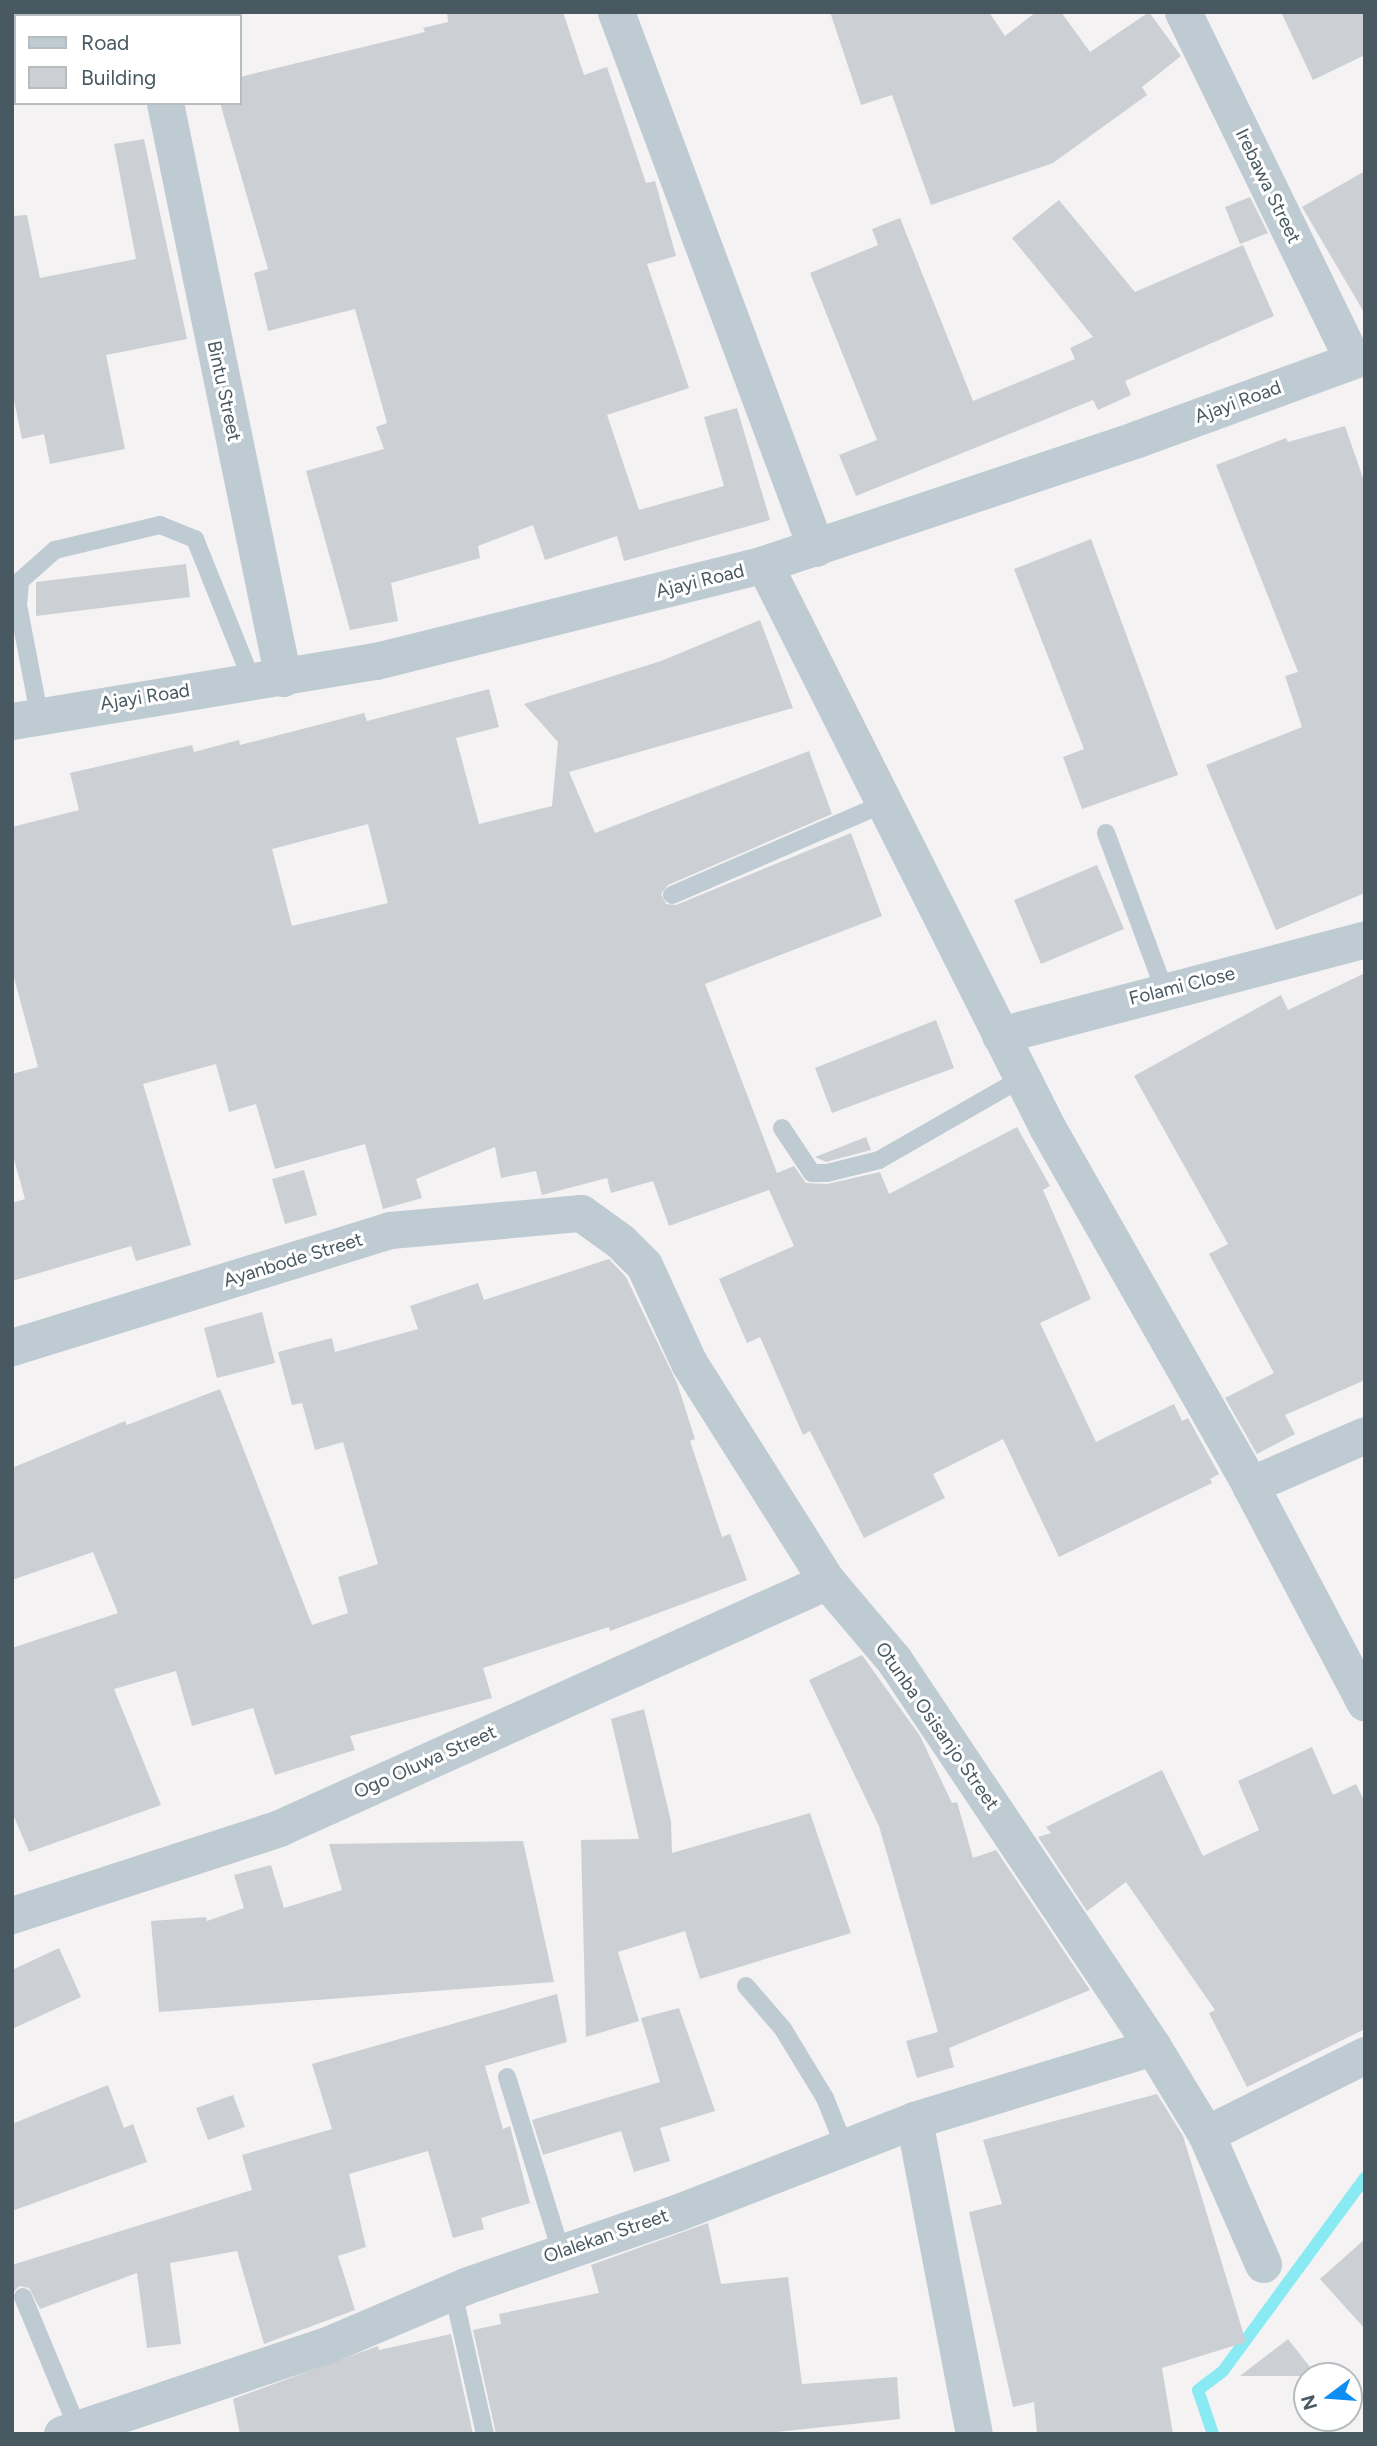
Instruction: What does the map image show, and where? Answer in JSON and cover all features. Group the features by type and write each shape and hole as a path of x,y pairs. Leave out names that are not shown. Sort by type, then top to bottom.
{"street":[{"path":"616,12 816,548"},
{"name":"Irebawa Street","path":"1183,12 1359,358"},
{"name":"Bintu Street","path":"165,105 268,679"},
{"name":"Ajayi Road","path":"25,718 376,661 764,564 1137,439 1359,358"},
{"path":"764,564 881,805 1022,1078 1250,1485 1365,1703"},
{"name":"Folami Close","path":"1000,1035 1164,989 1365,939"},
{"name":"Ayanbode Street","path":"12,1347 390,1230 581,1213"},
{"name":"Otunba Osisanjo Street","path":"581,1213 620,1241 644,1265 689,1363 827,1581 894,1660 1153,2048 1206,2134 1263,2264"},
{"path":"1250,1485 1365,1435"},
{"name":"Ogo Oluwa Street","path":"12,1915 279,1828 827,1581"},
{"name":"Olalekan Street","path":"70,2431 327,2345 561,2250 676,2213 914,2120 1153,2048"},
{"path":"1206,2134 1365,2055"},
{"path":"914,2120 974,2434"}],"lane":[{"path":"25,718 18,605 20,581 55,550 159,525 195,539 268,679"},
{"path":"672,895 881,805"},
{"path":"1107,833 1164,989"},
{"path":"782,1128 813,1173 827,1173 879,1160 1022,1078"},
{"path":"746,1986 790,2040 825,2098 844,2146"},
{"path":"507,2077 561,2250"},
{"path":"453,2292 485,2434"},
{"path":"23,2297 70,2431"}],"building":[{"path":"447,12 563,12 584,75 607,67 646,183 655,181 676,256 647,264 689,388 607,415 639,510 724,486 704,417 737,408 770,520 624,561 617,536 545,560 533,525 478,546 480,558 391,583 398,621 350,630 306,471 384,449 376,427 387,423 355,309 268,331 254,273 268,269 221,105 242,105 242,77 425,32 423,28 448,22"},
{"path":"830,12 989,12 1005,36 1036,12 1061,12 1090,52 1149,12 1181,56 1142,87 1147,95 1053,163 931,205 892,95 861,105"},
{"path":"1281,12 1365,12 1365,55 1313,80"},
{"path":"144,139 187,339 106,355 125,449 50,464 44,434 22,439 12,391 12,216 27,215 40,278 136,259 114,144"},
{"path":"1365,171 1365,314 1302,207"},
{"path":"1250,197 1268,233 1240,244 1225,207"},
{"path":"1059,200 1135,292 1243,245 1274,316 1125,381 1131,395 1098,410 1093,400 856,496 839,455 877,440 810,273 878,245 872,229 900,218 973,401 1075,359 1070,348 1093,337 1012,238"},
{"path":"1345,426 1365,484 1365,893 1276,930 1206,765 1302,727 1285,676 1298,672 1216,465 1286,438 1288,442"},
{"path":"1091,539 1178,775 1082,809 1063,757 1084,749 1014,569"},
{"path":"186,564 190,597 36,616 36,582"},
{"path":"760,620 793,708 569,772 595,833 809,751 832,814 668,885 661,894 666,904 676,905 851,833 882,916 705,984 777,1173 794,1166 806,1183 827,1184 880,1172 889,1194 1017,1127 1050,1186 1043,1190 1091,1299 1040,1323 1096,1442 1174,1404 1182,1421 1188,1418 1219,1474 1210,1479 1212,1483 1059,1557 1003,1439 933,1474 945,1498 864,1538 810,1431 803,1435 760,1337 747,1343 719,1279 794,1246 769,1190 669,1226 653,1181 611,1193 607,1178 542,1195 536,1171 501,1178 495,1147 416,1179 422,1198 383,1209 365,1144 275,1169 256,1104 229,1112 216,1064 143,1084 191,1245 136,1261 131,1246 12,1281 12,1203 25,1199 12,1152 12,1074 38,1067 12,970 12,827 79,810 70,773 192,745 194,752 239,740 240,745 364,713 367,721 489,689 499,727 456,738 479,824 552,806 558,742 524,704 661,661","holes":["368,824 388,903 292,926 272,849"]},
{"path":"1097,865 1124,929 1041,964 1014,900"},
{"path":"1365,973 1365,1380 1285,1415 1295,1434 1257,1454 1225,1398 1274,1373 1209,1254 1228,1244 1134,1076 1281,995 1288,1010"},
{"path":"936,1020 954,1068 832,1113 815,1068"},
{"path":"866,1137 871,1150 826,1162 815,1157"},
{"path":"304,1170 317,1215 285,1224 272,1179"},
{"path":"609,1259 626,1277 677,1383 695,1439 690,1441 722,1537 730,1534 747,1580 610,1631 609,1627 483,1668 492,1698 350,1736 355,1750 275,1775 253,1708 192,1726 176,1671 114,1689 161,1805 29,1852 12,1812 12,1648 118,1613 93,1552 12,1580 12,1468 125,1421 127,1425 220,1389 312,1625 348,1613 338,1577 378,1564 343,1442 315,1450 302,1403 292,1405 278,1352 332,1338 335,1352 418,1329 410,1306 478,1283 484,1300"},
{"path":"262,1312 275,1363 217,1378 204,1328"},
{"path":"862,1655 920,1736 952,1803 957,1802 973,1858 996,1850 1090,1990 949,2048 954,2067 917,2078 906,2041 938,2032 879,1826 809,1680"},
{"path":"644,1709 671,1821 672,1853 810,1813 851,1933 700,1979 685,1931 618,1952 639,2021 586,2037 581,1840 639,1839 611,1719"},
{"path":"1312,1747 1333,1795 1356,1784 1365,1802 1365,2029 1247,2087 1209,2013 1215,2010 1126,1882 1087,1911 1038,1837 1051,1833 1046,1827 1162,1770 1203,1856 1259,1830 1238,1781"},
{"path":"523,1841 554,1982 159,2012 151,1921 206,1917 207,1921 244,1908 234,1875 271,1865 284,1908 342,1890 329,1844"},
{"path":"59,1948 81,1997 12,2029 12,1970"},
{"path":"557,1994 567,2042 485,2066 503,2129 510,2126 530,2203 481,2218 484,2229 453,2238 428,2151 349,2174 366,2247 338,2256 355,2310 264,2344 237,2251 170,2263 181,2344 147,2348 137,2273 40,2309 29,2288 19,2286 12,2294 12,2265 252,2190 242,2155 332,2129 312,2064"},
{"path":"679,2008 715,2111 660,2128 670,2161 634,2172 621,2131 543,2155 532,2120 660,2082 641,2018"},
{"path":"108,2085 124,2128 133,2124 147,2162 12,2211 12,2124"},
{"path":"1157,2094 1183,2136 1246,2342 1162,2368 1173,2434 1037,2434 1034,2402 1013,2407 969,2212 1002,2204 983,2140"},
{"path":"233,2095 245,2127 208,2140 196,2108"},
{"path":"708,2223 721,2284 788,2277 802,2384 897,2377 900,2419 758,2434 496,2434 473,2330 501,2324 499,2314 599,2293 591,2265"},
{"path":"1365,2239 1365,2329 1320,2279"},
{"path":"451,2334 473,2434 240,2434 233,2399 378,2346 379,2350"},
{"path":"1288,2339 1306,2362 1293,2362 1293,2376 1240,2376"}],"waterway":[{"path":"1213,2434 1198,2390 1223,2371 1365,2178"}]}
